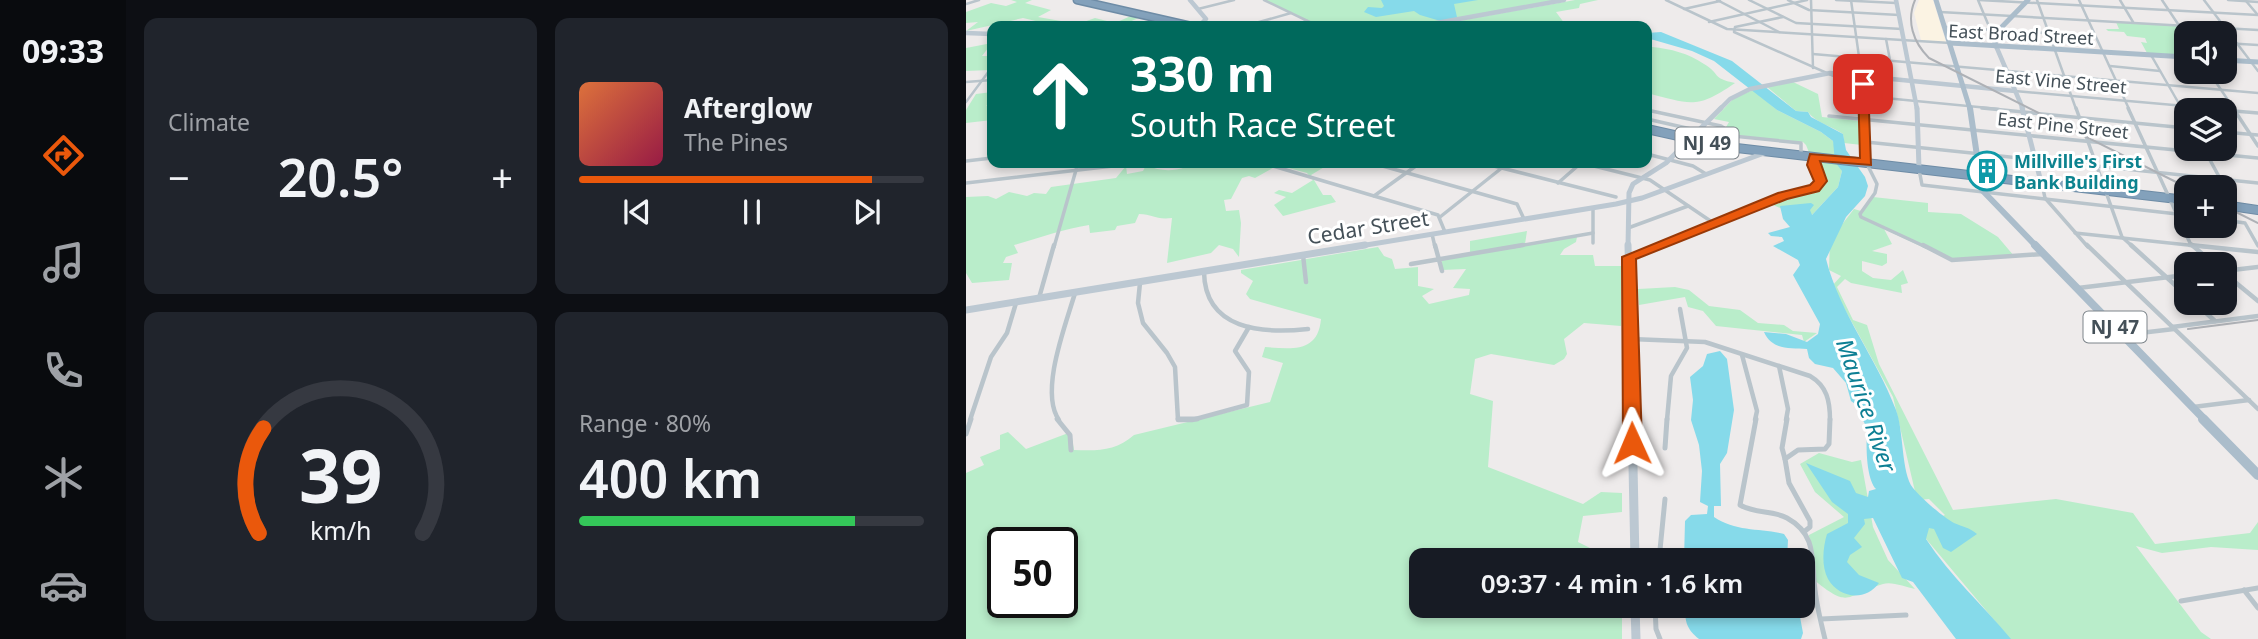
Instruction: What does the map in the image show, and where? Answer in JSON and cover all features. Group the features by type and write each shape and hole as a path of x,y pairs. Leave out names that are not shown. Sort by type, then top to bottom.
{"highway":[{"path":"1077,0 1169,21"},
{"name":"NJ 49","path":"1652,130 1768,152 2174,198"},
{"path":"2237,207 2258,210"}],"main road":[{"path":"1190,0 1206,19 1204,21"},
{"path":"1444,21 1564,0"},
{"path":"1936,0 1970,107 1984,192"},
{"path":"2027,1 1993,36 2024,112 2041,182"},
{"path":"1896,2 1917,102 1919,169"},
{"path":"966,33 987,34"},
{"name":"East Broad Street","path":"1950,43 2174,56"},
{"path":"2237,60 2258,62"},
{"name":"East Vine Street","path":"1641,178 1669,160 1730,99 1750,89 1767,85 1826,74 2015,91"},
{"name":"Cedar Street","path":"966,310 1593,208 1628,201 1768,152"},
{"path":"1635,548 1628,201 1632,186 1641,178"},
{"name":"NJ 47","path":"1984,192 2258,475"},
{"path":"1636,618 1636,639"}],"street":[{"path":"966,4 979,0"},
{"path":"1198,9 1234,0"},
{"path":"1264,0 1308,21"},
{"path":"1666,0 1709,22 1732,29 1863,89"},
{"path":"1683,9 1720,0 1780,32"},
{"path":"1749,0 1792,21 1902,29"},
{"path":"1788,0 1811,10 1899,15"},
{"path":"1709,22 1809,0 1813,68"},
{"path":"1836,0 1896,2"},
{"path":"1852,0 1864,96 1863,162 1877,188 1860,214 1863,219 1952,260 2044,254"},
{"path":"1993,36 1978,0 2258,15"},
{"path":"2079,0 2174,209"},
{"path":"2120,0 2133,23"},
{"path":"2162,0 2175,21"},
{"path":"2204,0 2219,21"},
{"path":"2228,0 2258,2"},
{"path":"2246,1 2258,15"},
{"path":"2038,2 2122,238 2174,284"},
{"path":"1940,12 2174,25"},
{"path":"1262,21 1290,13"},
{"path":"1732,29 1783,17"},
{"path":"1945,27 2095,36"},
{"name":"East Broad Street","path":"1732,29 1950,43"},
{"path":"2237,29 2258,30"},
{"path":"1886,39 1890,60"},
{"path":"2237,44 2258,45"},
{"path":"2237,45 2258,71"},
{"path":"1813,54 2258,93"},
{"path":"2151,55 2175,98"},
{"path":"2109,66 2160,71"},
{"path":"966,102 987,72"},
{"path":"966,82 987,80"},
{"path":"2217,84 2226,98"},
{"name":"East Vine Street","path":"2015,91 2174,106"},
{"path":"1864,96 2174,127"},
{"path":"1652,111 1723,127 1734,135"},
{"name":"East Vine Street","path":"2237,111 2258,113"},
{"path":"2237,114 2258,146"},
{"name":"East Pine Street","path":"1829,116 2174,149"},
{"path":"1652,120 1698,131 1802,143 1801,156"},
{"path":"2237,133 2258,135"},
{"path":"1865,142 2178,175"},
{"path":"1652,155 1693,166 1706,174"},
{"name":"East Pine Street","path":"2237,155 2258,158"},
{"path":"1629,257 1782,196 1815,188 1821,181 1814,165 1814,157"},
{"path":"966,161 987,159"},
{"path":"966,183 1094,168"},
{"path":"1280,168 1440,217"},
{"path":"1389,168 1517,204 1524,219"},
{"path":"1374,196 1413,168"},
{"path":"1440,217 1502,168 1616,197"},
{"path":"1558,183 1575,168"},
{"path":"1601,168 1641,178 1665,189 1715,224"},
{"path":"1919,169 1922,185 2174,214"},
{"path":"1039,298 1076,170"},
{"path":"2237,181 2258,183"},
{"path":"2041,182 2046,199 2074,233 2258,408"},
{"path":"1628,229 1689,205"},
{"path":"1593,208 1593,243"},
{"path":"1440,217 1445,232"},
{"path":"2237,222 2245,223 2258,246"},
{"path":"1411,264 1593,233"},
{"path":"2074,233 2258,252"},
{"path":"1432,234 1442,271"},
{"path":"2188,238 2199,252"},
{"path":"1304,255 1306,282"},
{"path":"2237,270 2258,267"},
{"path":"1204,271 1203,290 1208,304 1221,316 1249,327 1286,331 1308,329"},
{"path":"2077,288 2174,277"},
{"path":"1140,282 1140,316 1147,331 1166,351 1174,365 1178,419 1183,421 1247,405 1248,372 1235,351 1249,327"},
{"path":"2237,283 2258,301"},
{"path":"1071,450 1071,434 1054,412 1051,390 1075,292"},
{"path":"966,434 991,357 1006,335 1016,302"},
{"path":"1665,448 1671,376 1686,352 1680,309"},
{"path":"2209,315 2216,321"},
{"path":"2123,335 2258,316"},
{"path":"1631,339 1706,342 1816,378 1822,383 1831,410 1829,444 1825,449 1798,450 1786,459"},
{"path":"1742,354 1757,411 1740,505 1745,509 1783,516 1805,531 1812,541 1815,552 1815,588 1825,639"},
{"path":"1779,366 1788,409 1782,448 1786,459 1785,472 1810,521 1810,527 1805,531"},
{"path":"2192,408 2249,400"},
{"path":"1660,548 1665,499"},
{"path":"2181,601 2258,588"},
{"path":"2244,590 2258,608"},
{"path":"1821,619 1906,615"},
{"path":"1657,618 1660,639"}],"shaded area":[{"path":"1919,0 1933,0 1946,42 1921,40 1914,13"}],"green space":[{"path":"1011,0 1032,0 1025,3 1051,10 1038,17 1061,21 1023,18 987,21 987,26 966,31 978,22 966,23 966,12 991,3 1006,6 1017,2"},
{"path":"1264,0 1558,0 1442,21 1308,21"},
{"path":"1575,0 1598,0 1580,4 1579,8 1556,12 1563,21 1458,21"},
{"path":"1133,15 1141,17 1132,21 1120,21"},
{"path":"1095,18 1107,21 1086,21"},
{"path":"2116,22 2174,25 2174,54 2147,53 2141,42 2147,43 2145,38 2106,29 2119,29"},
{"path":"987,44 987,50 982,56 987,56 987,70 966,71 966,48"},
{"path":"1652,47 1673,50 1692,57 1719,77 1735,83 1702,101 1674,100 1652,94"},
{"path":"1793,82 1818,94 1822,117 1861,121 1862,145 1844,143 1843,134 1815,119 1808,112 1796,111 1766,86"},
{"path":"1753,90 1777,110 1833,141 1842,171 1838,187 1811,216 1796,215 1771,204 1821,182 1803,142 1735,135 1726,127 1729,122 1714,119 1734,98"},
{"path":"987,93 987,121 966,123 966,110 976,94"},
{"path":"1124,168 1127,174 1143,171 1144,168 1273,168 1255,178 1242,178 1231,199 1224,200 1226,211 1239,210 1239,257 1233,249 1219,245 1211,253 1167,263 1172,218 1139,214 1135,223 1117,226 1115,230 1090,233 1089,225 1014,245 1018,253 1006,257 1003,263 1012,263 1009,280 972,283 966,273 966,197 988,196 996,199 1009,192 1027,196 1034,193 1046,194 1051,187 1116,178"},
{"path":"1289,168 1323,168 1311,175 1323,195 1331,195 1336,202 1283,216 1274,205 1286,197 1274,193 1279,190 1292,193 1313,180 1307,173"},
{"path":"1873,197 1928,203 1928,212 1961,214 1998,237 2014,256 1950,260 1884,229 1892,244 1872,251 1887,254 1887,263 1882,266 1862,261 1862,271 1873,278 1891,280 1903,270 1908,283 1901,285 1902,293 1851,283 1845,279 1837,287 1853,320 1867,325 1879,364 1953,510 2056,499 2133,513 2155,544 2250,533 2258,522 2258,550 2211,547 2162,553 2136,546 2201,632 2211,639 2010,639 1922,534 1924,525 1945,515 1929,499 1917,500 1893,397 1832,286 1841,276 1829,270 1830,240 1854,209 1861,211"},
{"path":"1527,231 1525,244 1577,237 1576,242 1564,249 1560,255 1593,255 1595,266 1621,266 1621,326 1584,323 1564,339 1567,354 1554,365 1491,354 1475,359 1470,394 1493,401 1488,467 1583,504 1601,492 1622,493 1622,512 1583,516 1578,542 1590,548 1409,548 1409,618 1622,618 1622,639 966,639 966,473 984,465 980,457 1000,449 1000,435 1008,432 1026,449 1071,432 1074,450 1099,450 1120,444 1134,435 1270,402 1283,363 1262,357 1265,347 1294,348 1309,343 1319,330 1321,319 1250,299 1246,294 1253,281 1241,273 1241,270 1378,247 1384,256 1392,259 1395,269 1418,267 1418,286 1434,289 1422,296 1429,304 1469,295 1470,289 1453,288 1466,269 1442,270 1442,259 1470,254 1470,241"},
{"path":"1675,287 1689,290 1709,306 1740,310 1758,323 1784,325 1793,331 1817,333 1804,342 1802,335 1716,326 1703,311 1688,307 1685,297 1639,305 1638,289"},
{"path":"1819,453 1852,462 1861,460 1873,527 1888,560 1915,589 1886,583 1842,597 1815,581 1815,548 1810,548 1809,535 1844,517 1815,492 1800,464"}],"water":[{"path":"1381,0 1478,0 1454,4 1458,21 1441,21 1414,11 1376,17 1364,12 1368,7 1384,6"},
{"name":"Maurice River","path":"1661,32 1732,61 1796,111 1808,112 1811,117 1843,134 1846,150 1865,177 1868,186 1865,196 1846,217 1826,259 1832,279 1896,410 1909,481 1927,502 1944,516 1977,534 1951,552 1943,548 1934,529 1929,528 1926,539 1956,578 2011,639 1956,639 1913,582 1902,578 1873,518 1864,519 1865,524 1854,538 1862,547 1850,555 1847,562 1859,575 1879,583 1867,593 1852,595 1839,590 1828,579 1823,556 1827,534 1848,523 1848,514 1832,502 1806,463 1850,481 1856,493 1868,497 1869,491 1876,489 1868,470 1867,430 1858,410 1862,409 1851,401 1846,383 1833,368 1815,364 1809,358 1807,349 1776,345 1764,332 1786,334 1807,342 1818,334 1820,324 1793,275 1800,265 1798,260 1773,246 1784,241 1782,237 1768,233 1790,227 1783,219 1780,206 1811,203 1814,205 1810,210 1812,215 1838,187 1842,171 1835,162 1833,141 1777,110 1714,61 1692,51 1652,39 1652,33"},
{"path":"1720,351 1727,359 1734,410 1727,453 1720,464 1721,506 1714,506 1714,517 1739,527 1784,534 1788,540 1788,548 1684,548 1685,521 1691,515 1707,514 1708,506 1700,502 1702,471 1699,445 1691,420 1693,400 1690,377 1703,366 1707,354"},
{"path":"1686,618 1800,618 1803,633 1801,639 1699,639"}],"railway":[{"path":"1915,0 1911,23 1915,38 1929,58 2174,181"},
{"path":"2237,212 2258,223"},
{"path":"2188,329 2258,320"}],"place":[{"name":"Millville's First Bank Building","path":"1987,171"}],"route":[{"path":"1632,443 1629,257 1782,196 1815,188 1821,181 1814,165 1814,157 1866,163 1863,84"}]}
